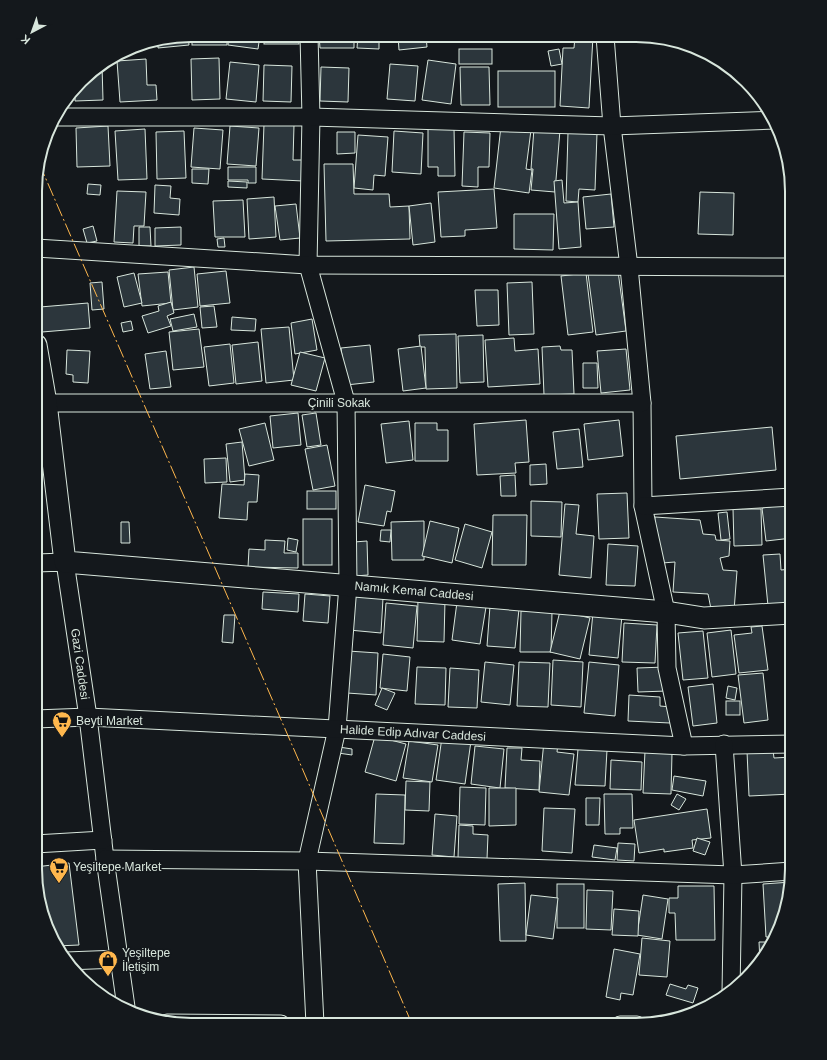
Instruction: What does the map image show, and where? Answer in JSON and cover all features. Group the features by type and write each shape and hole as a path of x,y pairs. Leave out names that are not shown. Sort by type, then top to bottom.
{"street":[{"path":"309,42 311,117 308,265 346,402 348,585 337,729 307,861 315,1018"},
{"path":"605,42 612,126 629,267 642,403 643,506 666,612 667,668 684,746"},
{"path":"61,117 311,117 612,126 767,120"},
{"path":"42,248 308,265 785,267"},
{"name":"Çinili Sokak","path":"42,404 346,402 642,403"},
{"name":"Gazi Caddesi","path":"42,411 88,717 105,859 125,1003"},
{"path":"643,506 785,497"},
{"name":"Namık Kemal Caddesi","path":"42,563 65,562 348,585 666,612 704,618 785,613"},
{"name":"Halide Edip Adıvar Caddesi","path":"42,719 88,717 684,746 724,744 785,744"},
{"path":"724,744 733,875 731,983"},
{"path":"42,844 103,840"},
{"path":"105,859 307,861 733,875 785,871"},
{"path":"74,961 119,959"}],"building":[{"path":"189,42 189,45 158,48 158,46 171,43"},
{"path":"192,42 227,42 227,45 192,45"},
{"path":"228,42 259,42 258,49 228,45"},
{"path":"264,42 299,42 299,44 264,44"},
{"path":"320,42 354,42 354,48 320,48"},
{"path":"357,42 379,42 379,49 357,48"},
{"path":"398,42 427,42 427,47 399,50"},
{"path":"574,42 593,42 589,108 560,106 563,48 574,48"},
{"path":"459,49 492,49 492,64 459,64"},
{"path":"559,49 562,64 551,66 548,51"},
{"path":"219,58 220,99 192,100 191,59"},
{"path":"146,59 147,85 156,85 157,100 120,102 118,61"},
{"path":"428,60 456,64 451,104 422,100"},
{"path":"230,62 259,65 256,102 226,99"},
{"path":"390,64 418,66 415,101 387,99"},
{"path":"264,65 292,66 291,102 263,101"},
{"path":"321,67 349,68 348,102 320,101"},
{"path":"460,67 489,67 490,105 461,105"},
{"path":"102,71 103,100 75,101 75,98 79,93"},
{"path":"498,71 555,71 555,107 498,107"},
{"path":"264,124 294,125 293,160 304,160 303,181 262,179"},
{"path":"108,126 110,166 77,167 76,128"},
{"path":"230,126 259,128 256,166 227,164"},
{"path":"501,126 531,130 526,169 532,170 529,193 494,188"},
{"path":"194,128 223,130 220,169 191,167"},
{"path":"428,128 454,128 455,176 438,176 438,167 428,167"},
{"path":"534,128 560,130 555,192 531,190"},
{"path":"145,129 147,179 118,180 115,131"},
{"path":"184,131 186,178 157,179 156,132"},
{"path":"394,131 423,133 421,174 392,172"},
{"path":"337,132 355,132 355,153 337,154"},
{"path":"464,132 490,133 489,167 478,167 478,187 462,186"},
{"path":"568,132 597,133 595,190 579,189 578,202 566,201"},
{"path":"358,135 388,137 385,176 374,175 373,190 354,188"},
{"path":"324,164 353,164 354,194 389,194 390,207 409,206 410,239 326,241"},
{"path":"228,167 256,167 256,183 248,183 248,180 228,180"},
{"path":"192,169 209,169 208,184 192,183"},
{"path":"562,180 564,203 578,202 581,247 559,249 554,181"},
{"path":"228,181 247,182 247,188 228,187"},
{"path":"88,184 101,185 100,195 87,194"},
{"path":"155,185 171,186 170,198 180,199 179,215 154,213"},
{"path":"494,189 497,228 465,230 465,236 441,237 438,192"},
{"path":"117,191 146,192 144,226 134,226 133,243 114,242"},
{"path":"700,192 734,193 733,235 698,234"},
{"path":"611,194 614,227 586,229 583,197"},
{"path":"274,197 276,237 249,239 247,199"},
{"path":"243,200 245,237 215,237 213,201"},
{"path":"431,203 435,242 413,245 409,206"},
{"path":"296,204 300,238 280,240 275,206"},
{"path":"514,214 554,214 553,250 514,249"},
{"path":"93,226 97,241 87,243 83,229"},
{"path":"139,227 150,227 151,246 139,246"},
{"path":"181,227 181,245 155,246 155,228"},
{"path":"224,238 225,247 218,247 217,239"},
{"path":"194,267 198,307 173,310 169,270"},
{"path":"226,271 230,303 200,306 197,274"},
{"path":"618,271 626,331 596,335 588,274"},
{"path":"168,272 171,303 142,306 138,274"},
{"path":"134,273 142,303 124,307 117,277"},
{"path":"586,273 593,332 568,335 561,276"},
{"path":"102,282 104,309 92,310 90,283"},
{"path":"532,282 534,334 509,335 507,283"},
{"path":"475,290 498,290 499,325 477,326"},
{"path":"171,302 174,313 167,316 171,326 148,333 142,316 159,311 158,306"},
{"path":"88,303 90,328 42,332 42,307"},
{"path":"214,306 217,327 202,328 200,307"},
{"path":"194,314 197,327 173,331 170,319"},
{"path":"232,317 256,319 255,331 231,330"},
{"path":"312,319 317,350 295,354 291,323"},
{"path":"131,321 133,330 123,332 121,323"},
{"path":"289,327 294,380 266,383 261,329"},
{"path":"199,329 204,367 173,370 169,332"},
{"path":"456,334 457,388 426,389 425,347 420,347 419,335"},
{"path":"483,335 484,382 460,383 458,336"},
{"path":"514,338 515,351 538,349 540,384 488,387 485,340"},
{"path":"258,342 262,381 236,384 232,345"},
{"path":"230,344 234,383 209,386 204,347"},
{"path":"370,345 374,382 346,385 341,348"},
{"path":"421,346 426,388 403,391 398,349"},
{"path":"560,346 561,350 572,350 574,394 544,395 542,347"},
{"path":"626,349 630,390 601,393 597,351"},
{"path":"67,350 90,351 88,383 73,382 73,375 66,374"},
{"path":"166,351 171,387 150,389 145,354"},
{"path":"300,352 325,358 316,391 291,385"},
{"path":"583,363 597,363 598,388 583,388"},
{"path":"298,413 301,445 273,448 270,416"},
{"path":"316,413 321,445 307,447 302,415"},
{"path":"526,420 529,462 515,463 516,473 477,475 474,424"},
{"path":"619,420 623,456 588,460 584,424"},
{"path":"409,421 413,460 386,463 381,424"},
{"path":"265,423 274,460 249,466 239,429"},
{"path":"415,423 437,423 437,430 448,430 448,461 415,461"},
{"path":"772,427 776,470 680,479 676,436"},
{"path":"579,429 583,467 557,469 553,432"},
{"path":"242,442 245,480 230,482 226,444"},
{"path":"327,445 335,486 313,490 305,449"},
{"path":"226,458 227,482 205,483 204,459"},
{"path":"546,464 547,484 530,485 530,465"},
{"path":"245,474 259,475 257,502 248,502 247,520 219,518 222,484 244,485"},
{"path":"515,475 516,496 501,496 500,476"},
{"path":"365,485 395,491 391,512 387,511 384,526 358,522"},
{"path":"307,491 336,491 336,509 307,509"},
{"path":"627,493 629,538 599,539 597,494"},
{"path":"531,501 562,502 561,537 531,536"},
{"path":"565,504 579,505 576,534 594,536 591,578 559,575"},
{"path":"785,505 785,539 766,541 762,508"},
{"path":"733,509 761,509 762,545 734,546"},
{"path":"727,512 730,539 721,540 718,513"},
{"path":"493,515 527,515 526,565 492,565"},
{"path":"655,517 700,520 703,534 715,535 716,540 730,541 729,556 720,558 723,570 737,571 734,611 711,609 708,594 673,592 675,562 662,563 654,527"},
{"path":"303,519 332,519 332,565 303,565"},
{"path":"424,521 424,560 392,560 391,522"},
{"path":"430,521 459,528 452,563 422,556"},
{"path":"121,522 129,522 130,543 121,543"},
{"path":"465,524 492,532 482,568 455,560"},
{"path":"381,530 391,530 390,542 380,541"},
{"path":"288,538 298,540 296,552 287,550"},
{"path":"265,540 285,541 284,553 298,553 298,568 248,567 249,549 265,550"},
{"path":"367,541 368,575 355,576 354,542"},
{"path":"608,544 638,546 635,586 606,585"},
{"path":"780,554 781,570 785,570 785,604 768,606 763,555"},
{"path":"263,592 299,594 298,612 262,609"},
{"path":"305,594 330,596 328,623 303,621"},
{"path":"351,596 383,598 381,633 349,630"},
{"path":"418,599 445,600 444,642 417,641"},
{"path":"457,602 486,607 480,644 452,640"},
{"path":"386,603 417,606 413,648 383,645"},
{"path":"490,606 519,609 515,648 487,646"},
{"path":"521,611 552,612 551,652 520,652"},
{"path":"560,611 590,618 580,659 550,652"},
{"path":"593,612 622,615 618,658 589,655"},
{"path":"224,615 235,615 233,643 222,642"},
{"path":"624,623 657,625 655,663 622,662"},
{"path":"762,626 768,670 739,673 734,635 752,633 751,627"},
{"path":"731,630 736,674 712,677 707,633"},
{"path":"703,631 708,678 683,680 678,633"},
{"path":"348,651 378,653 376,695 347,693"},
{"path":"383,654 410,657 407,691 380,688"},
{"path":"553,660 583,662 581,707 551,705"},
{"path":"485,662 514,665 510,705 481,702"},
{"path":"519,662 550,663 548,707 517,706"},
{"path":"589,662 619,665 615,716 584,713"},
{"path":"417,667 446,668 445,705 415,704"},
{"path":"666,667 667,691 638,692 637,668"},
{"path":"450,668 479,670 477,708 448,707"},
{"path":"763,673 768,720 744,723 738,675"},
{"path":"713,684 717,723 693,726 688,687"},
{"path":"728,686 737,688 735,700 726,698"},
{"path":"382,688 395,693 387,710 375,705"},
{"path":"629,695 660,697 660,706 671,707 670,723 628,721"},
{"path":"726,701 740,701 740,715 726,715"},
{"path":"375,736 406,744 396,781 365,772"},
{"path":"442,737 471,741 465,784 436,780"},
{"path":"409,741 438,745 432,782 403,778"},
{"path":"544,741 558,743 557,752 574,754 569,795 539,792"},
{"path":"475,746 504,749 500,788 471,784"},
{"path":"339,747 352,749 352,755 338,753"},
{"path":"507,748 522,748 521,760 540,761 539,790 505,788"},
{"path":"578,749 607,750 605,786 575,785"},
{"path":"773,750 774,758 785,757 785,794 749,796 747,751"},
{"path":"645,751 672,753 671,794 643,793"},
{"path":"611,760 642,762 641,790 610,789"},
{"path":"674,776 706,781 703,796 672,790"},
{"path":"406,781 430,782 429,811 405,810"},
{"path":"460,787 486,788 485,825 459,824"},
{"path":"489,788 516,788 516,825 489,826"},
{"path":"376,794 405,795 404,844 374,843"},
{"path":"604,794 632,794 633,828 620,828 620,834 605,834"},
{"path":"677,794 686,799 679,810 671,805"},
{"path":"586,798 600,798 599,825 586,825"},
{"path":"544,808 575,809 572,853 542,851"},
{"path":"707,809 711,838 692,840 693,848 664,852 664,849 639,853 634,820"},
{"path":"435,814 457,816 454,857 432,855"},
{"path":"459,825 473,826 473,834 488,835 487,859 458,858"},
{"path":"697,838 710,842 705,855 693,851"},
{"path":"618,843 635,844 634,861 617,860"},
{"path":"594,845 617,848 615,860 592,857"},
{"path":"69,863 79,945 63,946 57,935 47,908 43,889 42,866"},
{"path":"785,882 780,908 769,937 766,937 763,884"},
{"path":"525,883 526,941 500,941 498,884"},
{"path":"557,884 584,884 584,928 557,928"},
{"path":"678,886 714,886 715,940 676,940 675,913 669,913 669,898 678,898"},
{"path":"587,890 613,891 611,930 586,929"},
{"path":"531,895 558,898 553,939 526,935"},
{"path":"643,895 668,899 662,939 637,935"},
{"path":"614,909 639,911 638,936 612,935"},
{"path":"642,938 670,941 667,977 639,975"},
{"path":"759,942 766,942 765,944 760,953"},
{"path":"614,949 640,954 633,995 621,993 620,1000 606,997"},
{"path":"670,984 686,989 688,985 698,988 693,1003 666,995"}],"power":[{"path":"43,172 409,1018"}],"place":[{"name":"Beyti Market","path":"62,738"},
{"name":"Yeşiltepe Market","path":"59,884"},
{"name":"Yeşiltepe İletişim","path":"108,977"}]}
